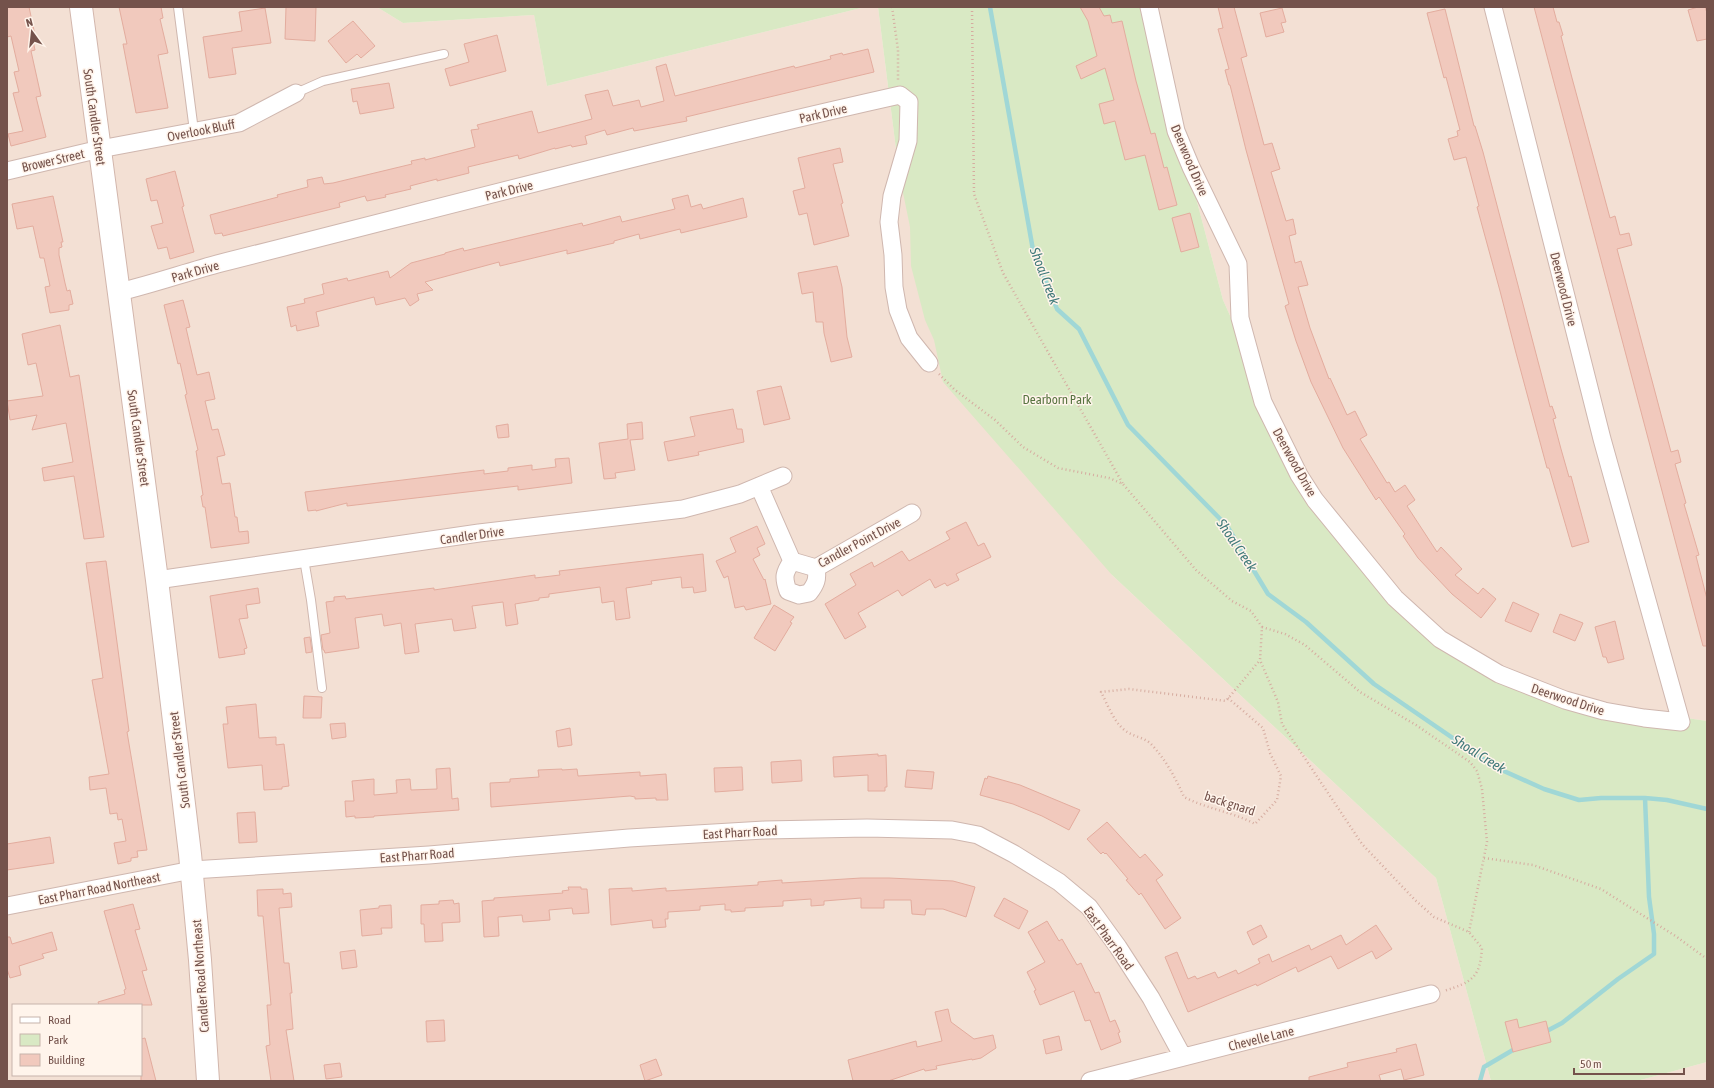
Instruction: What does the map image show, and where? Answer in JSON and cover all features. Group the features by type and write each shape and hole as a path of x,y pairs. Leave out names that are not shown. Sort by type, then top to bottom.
{"main road":[{"name":"South Candler Street","path":"81,7 157,580 192,870"},
{"name":"Candler Road Northeast","path":"192,870 208,1081"}],"street":[{"name":"Deerwood Drive","path":"1149,7 1176,132 1191,167 1238,264 1240,318 1263,402 1299,475 1315,500 1395,598 1440,639 1500,674 1565,700 1604,711 1644,718 1681,722 1602,439 1492,7"},
{"name":"Overlook Bluff","path":"100,149 240,123 296,93"},
{"name":"Park Drive","path":"119,292 218,264 443,207 793,120 900,96"},
{"path":"900,96 909,102 908,141 892,196 889,222 893,255 894,287 898,310 909,338 929,363"},
{"name":"Brower Street","path":"7,171 100,149"},
{"name":"Candler Drive","path":"157,580 479,534 683,509 740,494 784,476"},
{"path":"759,486 792,561 785,571 784,581 788,591 799,595 809,593 816,585 818,577 816,568"},
{"name":"Candler Point Drive","path":"792,561 816,568 912,514"},
{"name":"East Pharr Road","path":"192,870 421,856 629,838 765,830 867,828 952,830 971,833 978,835 1014,854 1059,882 1089,907 1118,947 1146,992 1183,1057"},
{"name":"East Pharr Road Northeast","path":"7,906 192,870"},
{"name":"Chevelle Lane","path":"1090,1081 1431,994"}],"lane":[{"path":"178,7 194,131"},
{"path":"296,93 323,81 444,54"},
{"path":"304,559 311,600 322,688"}],"path":[{"path":"892,7 898,50 898,84 900,96"},
{"path":"972,7 974,194 1003,273 1123,484 1196,570 1232,601 1251,612 1262,627 1286,634 1305,645 1360,692 1416,725 1470,762 1477,771 1482,789 1487,842 1469,932"},
{"path":"929,363 955,390 995,420 1023,447 1058,468 1109,478 1123,484"},
{"path":"1262,627 1260,660 1278,702 1282,724 1362,844 1429,913 1434,917 1469,932 1482,948 1481,964 1476,974 1463,985 1431,994"},
{"path":"1228,698 1260,660"},
{"name":"back gnard","path":"1129,689 1226,701 1228,698 1263,728 1270,753 1281,776 1277,800 1255,824 1242,817 1220,812 1184,797 1170,768 1150,743 1138,736 1128,733 1118,724 1101,692 1129,689"},
{"path":"1484,858 1533,865 1601,889 1677,937 1707,960"}],"shaded area":[{"path":"7,7 377,7 403,23 534,15 547,86 865,7 878,7 899,173 1112,575 1436,878 1491,1081 7,1081"},
{"path":"1149,7 1707,7 1707,721 1566,700 1434,636 1312,498 1223,300 1172,107"},
{"path":"1707,1062 1707,1081 1637,1081"}],"green space":[{"path":"377,7 865,7 547,86 534,15 403,23"},
{"name":"Dearborn Park","path":"878,7 1149,7 1172,107 1223,300 1312,498 1434,636 1566,700 1707,721 1707,1062 1637,1081 1491,1081 1436,878 1112,575 943,382 934,340 925,320 911,266 910,227 899,173"}],"building":[{"path":"7,7 29,7 35,35 32,36 35,50 31,51 41,96 36,97 46,137 11,146 8,134 23,131 13,93 19,92 14,72 19,71 11,36 7,37"},
{"path":"119,7 161,7 163,18 160,19 168,53 158,55 168,108 136,113 123,44 127,44"},
{"path":"286,7 316,7 315,41 285,39"},
{"path":"1080,7 1099,7 1104,16 1110,15 1112,23 1122,21 1136,81 1151,134 1155,133 1164,168 1167,167 1177,205 1159,210 1145,155 1125,160 1115,121 1104,124 1099,104 1114,100 1105,68 1081,79 1076,66 1097,56 1088,21"},
{"path":"1218,7 1234,7 1247,56 1241,58 1264,145 1272,143 1280,169 1271,172 1286,221 1293,219 1296,234 1289,236 1295,263 1301,261 1308,285 1298,287 1310,328 1329,379 1330,378 1347,415 1355,411 1367,435 1360,439 1387,483 1389,482 1395,492 1405,485 1415,500 1407,506 1437,552 1441,547 1462,569 1455,575 1478,594 1483,588 1496,599 1481,618 1452,594 1418,558 1403,536 1405,534 1379,497 1376,500 1343,448 1311,382 1285,306 1289,304 1225,70 1229,69 1218,29 1223,28"},
{"path":"1534,7 1553,7 1557,22 1559,22 1563,35 1561,36 1610,218 1615,216 1620,235 1629,233 1632,245 1617,249 1671,452 1678,450 1681,462 1675,464 1686,503 1684,504 1699,555 1696,556 1707,599 1707,646 1703,646"},
{"path":"1698,7 1705,7 1707,13 1707,39 1697,41 1688,10"},
{"path":"265,8 271,43 232,48 236,74 209,78 203,37 242,31 239,12"},
{"path":"1282,8 1286,22 1281,23 1284,32 1266,37 1260,13"},
{"path":"1445,9 1474,126 1483,152 1550,407 1552,406 1556,418 1553,419 1561,449 1569,477 1571,476 1589,542 1572,547 1549,468 1547,468 1477,207 1479,206 1466,157 1454,160 1448,139 1458,136 1457,131 1460,130 1446,77 1444,78 1427,13"},
{"path":"353,21 375,46 361,58 357,54 346,63 328,41"},
{"path":"497,35 506,71 450,86 445,69 469,62 464,44"},
{"path":"868,49 874,72 686,117 687,121 634,131 633,128 607,135 605,130 585,136 587,144 555,148 519,159 518,155 468,167 469,173 410,186 411,189 385,195 386,197 367,201 365,196 339,203 340,207 223,236 222,233 215,234 210,215 278,197 277,195 308,187 307,180 322,177 324,184 333,183 412,164 411,161 425,158 425,160 475,147 471,130 479,129 477,125 532,111 538,133 592,119 585,95 608,90 613,106 639,100 641,107 664,101 656,67 666,64 675,96 794,66 795,68 831,59 830,56 842,53 843,55"},
{"path":"389,83 394,108 360,114 357,101 353,102 351,89"},
{"path":"840,148 843,162 833,164 843,203 841,204 849,236 814,245 807,213 799,215 793,191 805,188 798,158"},
{"path":"175,171 184,206 182,207 194,252 170,259 167,247 158,249 151,226 163,223 157,200 151,201 146,179"},
{"path":"688,195 691,207 701,204 703,209 743,198 747,217 681,233 680,229 640,239 639,234 614,241 614,243 567,254 567,250 500,266 499,262 425,282 433,290 417,294 419,300 410,306 405,298 376,305 374,297 316,312 319,326 297,331 296,325 291,327 287,307 305,303 304,299 324,294 322,284 347,278 348,281 388,271 390,278 411,263 463,248 464,251 582,223 583,226 620,216 622,222 675,209 672,199"},
{"path":"53,196 63,242 61,242 62,247 59,248 59,255 67,291 70,290 73,304 69,305 69,310 50,313 45,287 50,286 44,258 40,258 33,226 17,229 12,204"},
{"path":"1190,213 1199,247 1181,252 1172,218"},
{"path":"837,266 842,287 847,337 852,357 831,362 823,322 816,322 813,292 802,294 798,273"},
{"path":"183,300 190,327 186,328 197,375 209,372 215,399 205,401 212,430 218,429 225,455 217,457 222,484 230,483 235,517 237,517 239,532 248,531 249,543 211,548 205,507 203,507 201,496 203,495 196,451 198,450 185,395 187,394 180,363 178,364 164,305"},
{"path":"60,325 70,377 79,375 104,537 84,539 74,476 44,481 42,468 73,462 66,423 32,430 37,415 10,420 7,401 43,396 36,363 28,365 22,334"},
{"path":"781,386 790,419 764,425 757,391"},
{"path":"733,409 737,429 742,429 744,442 698,452 699,455 668,461 664,442 695,436 690,417"},
{"path":"642,422 643,439 630,440 635,470 615,473 616,478 604,479 599,443 628,439 627,424"},
{"path":"508,424 509,437 498,438 496,426"},
{"path":"569,458 572,483 518,490 518,486 347,506 347,503 316,511 308,511 305,492 484,470 484,474 508,471 508,468 532,465 532,470 556,467 555,459"},
{"path":"966,522 978,546 984,543 991,557 956,574 959,580 947,586 945,583 935,588 930,579 902,596 898,590 858,613 866,627 845,639 825,604 856,585 850,574 872,562 874,567 902,551 909,561 950,539 946,532"},
{"path":"757,526 765,544 757,548 760,555 753,559 764,580 765,579 771,604 746,610 744,606 735,608 728,576 724,578 716,561 736,552 730,538"},
{"path":"703,554 706,591 694,593 693,587 682,588 681,577 651,581 652,584 626,588 630,618 616,620 614,601 602,603 600,587 549,594 549,597 539,598 539,600 515,604 518,624 506,626 503,602 472,606 476,628 454,631 452,619 415,624 419,652 405,654 401,623 384,626 382,614 355,618 359,648 325,653 323,650 321,635 330,633 326,602 334,601 334,597 345,596 346,599 434,588 434,590 535,575 535,578 560,575 559,571"},
{"path":"106,561 129,731 127,732 147,850 137,851 138,857 131,858 131,861 118,864 114,843 126,841 122,819 118,820 117,813 110,814 106,788 90,790 89,777 109,774 92,680 103,678 86,563"},
{"path":"258,588 260,603 246,605 248,618 239,619 247,648 244,649 245,654 219,658 210,596"},
{"path":"1513,602 1539,614 1531,632 1505,621"},
{"path":"774,605 794,617 775,651 754,638"},
{"path":"1560,614 1583,623 1575,641 1553,632"},
{"path":"1615,621 1624,659 1608,663 1606,657 1603,657 1595,627"},
{"path":"310,637 312,652 306,653 304,638"},
{"path":"304,696 322,697 321,718 303,718"},
{"path":"256,704 259,738 276,737 276,745 284,744 289,786 282,787 282,789 264,790 262,765 228,768 223,724 228,724 226,707"},
{"path":"345,723 346,737 332,739 330,724"},
{"path":"570,728 572,745 558,747 556,731"},
{"path":"878,754 878,756 886,755 887,787 885,787 885,791 868,791 868,775 834,777 833,757"},
{"path":"801,760 802,781 772,783 771,762"},
{"path":"742,767 743,790 715,792 714,768"},
{"path":"450,768 452,799 458,798 459,810 374,817 346,817 345,801 354,801 352,781 374,779 374,795 397,793 396,780 410,779 411,790 437,789 436,769"},
{"path":"577,769 578,776 640,772 640,776 666,774 668,800 656,800 656,798 635,799 635,797 630,796 491,807 490,783 510,782 510,779 539,777 538,770"},
{"path":"907,770 934,772 932,789 905,787"},
{"path":"988,776 1020,785 1080,810 1069,830 1042,816 1013,804 980,795 985,778 987,779"},
{"path":"255,812 257,842 239,843 237,813"},
{"path":"1107,822 1140,858 1145,854 1163,875 1156,880 1181,918 1165,929 1141,893 1139,895 1126,880 1128,879 1106,853 1105,854 1103,852 1101,854 1087,839"},
{"path":"50,837 54,863 7,870 7,844"},
{"path":"861,878 953,881 975,887 966,917 943,909 926,909 925,915 912,914 911,900 884,900 884,908 861,908 861,898 824,901 824,905 811,906 811,899 783,901 783,906 745,908 745,911 731,912 731,910 725,910 725,904 700,906 700,910 668,912 668,919 665,919 666,927 653,928 652,920 611,925 609,889 632,888 632,891 666,888 666,891 758,885 758,882 782,880 782,883"},
{"path":"568,887 581,887 581,889 587,889 589,913 573,914 572,908 549,910 550,920 523,922 522,915 498,917 499,936 484,937 482,901 494,900 494,898 563,893 562,891 569,890"},
{"path":"283,889 283,894 291,893 292,907 279,908 284,963 289,963 292,993 290,993 293,1029 286,1030 294,1081 271,1081 266,1046 270,1045 267,1005 271,1005 263,916 258,916 257,890"},
{"path":"1004,898 1028,911 1019,929 994,916"},
{"path":"453,900 454,904 459,903 460,922 442,923 443,941 425,942 424,924 421,924 421,905 439,904 439,901"},
{"path":"133,904 140,929 135,930 147,970 142,971 152,1005 99,1004 98,1002 125,994 124,990 126,989 104,911"},
{"path":"391,905 392,928 381,928 382,934 362,936 360,910"},
{"path":"1047,921 1059,941 1062,939 1077,965 1081,963 1095,993 1099,992 1110,1022 1115,1020 1120,1032 1118,1033 1121,1042 1101,1050 1090,1020 1085,1021 1074,991 1040,1005 1034,991 1036,990 1027,972 1045,962 1028,932"},
{"path":"1261,925 1267,937 1253,945 1247,932"},
{"path":"1376,925 1392,949 1376,959 1372,951 1338,969 1331,956 1298,972 1296,967 1257,986 1256,984 1188,1012 1165,957 1177,952 1188,979 1195,976 1197,979 1215,972 1218,978 1236,970 1238,974 1260,963 1258,959 1269,954 1272,962 1309,945 1311,950 1341,935 1346,945"},
{"path":"52,932 57,950 42,954 44,958 19,966 21,975 10,978 7,969 7,937 10,937 12,944"},
{"path":"355,950 357,967 342,969 340,952"},
{"path":"948,1009 951,1022 974,1039 993,1035 996,1048 981,1058 936,1066 937,1069 925,1071 924,1069 888,1081 853,1081 848,1060 916,1041 917,1047 942,1041 935,1012"},
{"path":"1517,1019 1519,1028 1546,1021 1551,1042 1513,1052 1505,1022"},
{"path":"444,1020 445,1041 427,1042 426,1021"},
{"path":"1059,1036 1062,1050 1046,1054 1043,1040"},
{"path":"145,1038 156,1081 141,1081 142,1039"},
{"path":"1416,1044 1424,1075 1404,1080 1401,1069 1379,1075 1381,1081 1309,1081 1309,1077 1348,1067 1347,1063 1397,1052 1396,1049"},
{"path":"656,1059 662,1075 645,1081 640,1065"},
{"path":"340,1063 342,1077 326,1079 324,1065"}],"waterway":[{"name":"Shoal Creek","path":"990,7 1033,250 1057,309 1079,329 1128,425 1227,526 1268,594 1306,622 1374,684 1495,767 1544,789 1579,800 1601,798 1645,798 1667,800 1707,809"},
{"path":"1543,1033 1562,1023 1618,979 1654,954 1654,934 1649,897 1645,798"},
{"path":"1480,1081 1484,1067 1518,1047"}]}
